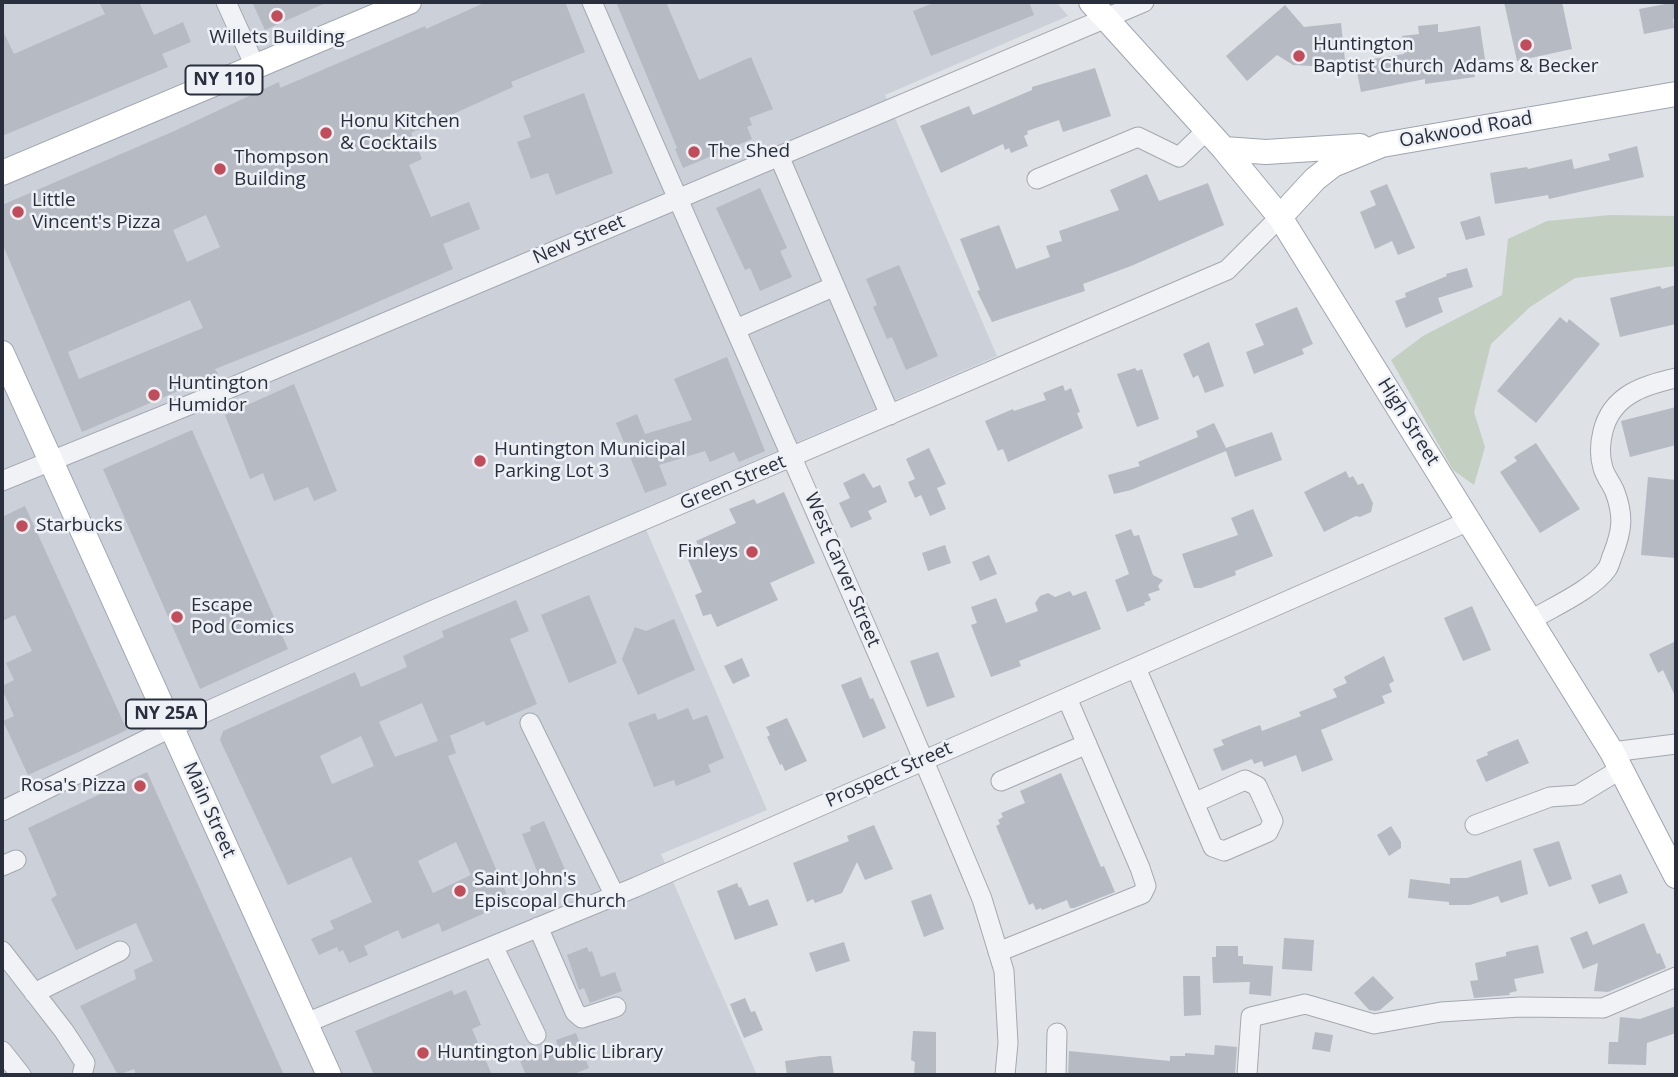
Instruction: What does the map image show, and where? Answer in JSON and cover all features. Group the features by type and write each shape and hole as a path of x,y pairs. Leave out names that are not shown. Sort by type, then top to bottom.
{"main road":[{"name":"NY 110","path":"2,173 408,2"},
{"name":"High Street","path":"1099,10 1224,149 1280,217 1617,760 1676,876"},
{"name":"Oakwood Road","path":"1280,217 1315,179 1333,165 1381,145 1676,94"},
{"path":"1224,149 1266,152 1381,145"},
{"name":"Main Street","path":"2,353 329,1075"}],"street":[{"path":"226,2 255,66"},
{"name":"West Carver Street","path":"592,2 793,457 982,899 1004,971 1008,1043 1005,1075"},
{"name":"New Street","path":"2,481 779,156 1099,10 1144,2"},
{"path":"1037,179 1138,137 1179,157 1207,130"},
{"path":"779,156 890,415"},
{"name":"Green Street","path":"2,811 172,727 429,612 1227,270 1280,217"},
{"path":"736,329 835,286"},
{"path":"1531,620 1590,584 1607,569 1622,531 1618,502 1603,468 1600,445 1605,422 1615,405 1630,393 1650,383 1676,378"},
{"name":"Prospect Street","path":"306,1023 615,896 1469,521"},
{"path":"1136,668 1194,803"},
{"path":"998,952 1142,894 1146,886 1067,698"},
{"path":"530,723 615,896"},
{"path":"1001,781 1087,744"},
{"path":"1475,825 1550,797 1578,795 1617,760 1676,744"},
{"path":"538,927 575,1012 582,1018 616,1007"},
{"path":"493,946 536,1035"},
{"path":"2,951 85,1063 82,1075"},
{"path":"34,993 120,951"},
{"path":"1247,1075 1251,1017 1305,1004 1374,1024 1441,1012 1520,1007 1603,1008 1676,977"},
{"path":"1056,1075 1057,1033"},
{"path":"2,1051 21,1075"}],"shaded area":[{"path":"2,2 1056,2 1068,16 885,95 997,356 638,511 767,810 661,854 757,1075 2,1075"}],"green space":[{"path":"1610,215 1676,216 1676,266 1575,278 1530,307 1491,344 1474,412 1485,447 1474,485 1453,470 1391,360 1423,336 1502,295 1508,239 1547,221"}],"building":[{"path":"99,2 139,2 154,35 183,22 191,42 162,54 168,67 2,136 2,29 14,54 105,14"},
{"name":"Willets Building","path":"252,2 328,2 265,30"},
{"path":"486,2 565,2 585,52 511,82 513,87 411,133 422,159 409,165 431,217 469,202 480,229 443,244 453,269 316,329 215,369 218,374 82,432 2,243 2,205 172,132 279,82 280,88 425,26 426,29","holes":["206,215 220,247 187,262 173,230","190,300 203,328 79,379 68,352"]},
{"path":"616,2 666,2 699,80 751,57 773,109 749,118 752,125 747,127 752,139 683,168"},
{"path":"936,2 1029,2 1034,15 931,56 913,11"},
{"path":"1504,2 1562,2 1572,49 1517,61"},
{"path":"1676,2 1674,28 1644,34 1639,9"},
{"path":"1285,5 1304,27 1341,23 1345,61 1311,66 1293,65 1277,55 1247,81 1226,56"},
{"path":"1438,24 1438,32 1480,26 1486,66 1473,68 1475,77 1425,84 1425,79 1361,92 1355,62 1404,54 1402,36 1419,34 1418,26"},
{"path":"1095,68 1111,116 1063,132 1059,120 1027,131 1028,134 1024,136 1028,146 1011,153 1009,148 1005,150 1003,144 941,173 920,126 969,106 973,115 1032,90 1032,87"},
{"path":"584,93 613,173 556,195 548,173 531,179 517,142 531,137 523,116"},
{"path":"1637,146 1644,177 1549,199 1548,195 1495,204 1490,173 1528,169 1572,159 1574,169 1610,160 1608,154"},
{"path":"1147,174 1159,201 1208,183 1224,225 1083,284 1085,291 992,322 977,291 980,290 960,239 999,225 1016,269 1050,257 1046,246 1062,241 1059,231 1119,210 1110,190"},
{"path":"1387,184 1415,248 1398,255 1392,241 1375,249 1360,212 1376,205 1370,191"},
{"path":"760,188 787,248 780,251 792,277 760,291 750,268 745,270 716,208"},
{"path":"1480,216 1485,235 1466,240 1460,222"},
{"path":"899,265 938,356 906,370 892,337 887,339 873,307 877,305 866,279"},
{"path":"1467,268 1473,287 1438,298 1443,312 1406,328 1395,301 1406,297 1405,293 1447,276 1446,274"},
{"path":"1676,285 1676,324 1620,337 1610,298 1660,286 1662,289"},
{"path":"1297,307 1313,344 1302,349 1304,354 1254,374 1246,352 1264,345 1255,324"},
{"path":"1560,317 1567,323 1569,319 1600,344 1536,423 1497,391"},
{"path":"1209,342 1224,386 1205,393 1198,375 1193,378 1183,354"},
{"path":"727,357 765,451 739,462 734,452 710,462 705,451 659,465 667,485 645,493 616,423 637,414 645,434 692,420 674,379"},
{"path":"1135,368 1137,371 1142,369 1159,419 1137,427 1117,374"},
{"path":"294,384 337,491 314,501 308,487 274,501 263,473 250,479 225,415"},
{"path":"1063,385 1065,391 1071,388 1083,428 1008,462 1003,449 998,451 985,421 1013,409 1014,411 1046,400 1043,393"},
{"path":"1676,407 1676,445 1630,457 1621,421"},
{"path":"1214,423 1226,448 1272,432 1282,460 1235,477 1226,451 1131,490 1114,494 1108,475 1140,466 1138,462 1198,437 1196,431"},
{"path":"192,430 288,649 200,689 103,469"},
{"path":"1536,443 1580,509 1540,533 1500,472 1517,461 1514,457"},
{"path":"929,448 946,484 937,488 946,509 930,516 921,495 915,498 908,482 915,479 906,459"},
{"path":"1346,471 1349,478 1353,476 1358,485 1363,483 1373,503 1371,512 1356,516 1324,532 1304,492"},
{"path":"864,473 873,488 880,485 887,502 868,511 872,519 851,528 839,503 850,498 843,483"},
{"path":"1648,477 1676,480 1676,558 1641,555"},
{"name":"Finleys","path":"784,492 815,563 770,583 778,600 717,627 711,614 703,616 695,595 702,592 686,555 700,549 696,541 736,523 729,509 754,499 757,504"},
{"path":"25,506 127,730 28,775 3,721 14,716 2,689 2,686 14,680 6,663 32,651 15,615 2,621 2,517"},
{"path":"1253,509 1273,556 1235,571 1236,575 1194,588 1182,554 1238,535 1231,518"},
{"path":"1131,529 1134,536 1139,535 1153,575 1163,580 1158,586 1160,590 1148,594 1151,600 1127,612 1115,580 1129,574 1115,535"},
{"path":"945,545 951,563 928,571 922,553"},
{"path":"989,555 997,574 980,581 972,562"},
{"path":"1070,591 1073,596 1086,591 1101,629 1019,661 1021,666 991,677 971,625 977,623 971,607 996,598 1006,623 1038,611 1035,603 1040,596 1048,593 1055,597"},
{"path":"589,595 617,663 569,683 541,615"},
{"path":"516,600 529,631 510,639 537,704 486,726 484,721 438,741 450,736 456,753 448,756 510,902 442,932 439,923 402,939 398,930 364,946 368,955 349,963 343,950 339,952 337,947 319,955 311,939 334,929 330,921 372,902 351,857 288,885 220,740 223,731 355,672 361,687 407,667 403,656 444,637 442,631","holes":["422,703 438,741 395,757 379,722","361,736 374,766 332,784 320,756","456,842 471,875 433,893 418,861"]},
{"path":"1472,606 1491,650 1463,661 1444,618"},
{"path":"674,619 695,670 638,695 622,659 635,627 646,631"},
{"path":"1676,641 1676,698 1663,670 1658,673 1649,654"},
{"path":"938,652 955,697 927,707 910,661"},
{"path":"1384,656 1394,681 1389,684 1392,692 1382,696 1385,703 1321,730 1333,760 1302,772 1296,755 1264,767 1262,761 1254,764 1252,759 1222,771 1213,749 1224,745 1221,740 1260,725 1262,731 1301,716 1299,712 1337,697 1333,689 1347,683 1344,677"},
{"path":"742,658 750,676 733,684 724,666"},
{"path":"861,677 886,728 863,738 841,685"},
{"path":"688,708 693,720 707,715 724,758 708,765 711,772 676,786 674,780 654,787 628,723 655,713 658,720"},
{"path":"787,718 807,761 785,771 767,737 770,735 766,727"},
{"path":"1518,739 1529,763 1486,782 1476,760 1488,755 1487,752"},
{"path":"147,772 284,1075 136,1075 134,1069 118,1075 80,1006 136,979 134,970 153,961 136,923 76,950 51,899 57,895 28,828"},
{"path":"1061,773 1101,867 1104,866 1115,892 1074,908 1070,908 1067,900 1036,910 1033,903 1029,905 996,826 1000,824 998,820 1003,817 1001,813 1025,803 1020,791"},
{"path":"544,821 566,872 541,881 522,834"},
{"path":"874,825 893,869 865,880 857,862 842,893 815,903 813,899 807,902 793,863 849,841 847,836"},
{"path":"1391,826 1401,842 1401,848 1389,856 1377,835"},
{"path":"1559,841 1572,879 1549,887 1533,849"},
{"path":"1521,860 1528,894 1501,903 1498,896 1470,905 1449,905 1449,902 1408,898 1410,879 1450,884 1450,878 1467,878"},
{"path":"1621,874 1628,893 1599,904 1591,885"},
{"path":"737,883 749,906 768,899 778,925 735,940 717,891"},
{"path":"931,894 944,929 924,937 911,901"},
{"path":"1644,923 1666,968 1608,992 1594,991 1598,963 1583,969 1570,938 1587,931 1593,945"},
{"path":"1284,938 1314,940 1312,971 1282,969"},
{"path":"844,942 850,961 816,972 809,953"},
{"path":"1538,945 1544,973 1514,979 1517,991 1509,993 1510,995 1474,998 1470,981 1478,980 1475,963"},
{"path":"1216,946 1238,946 1238,956 1243,956 1243,964 1273,966 1271,996 1249,994 1250,982 1213,983 1212,957 1216,957"},
{"path":"587,947 589,952 592,951 601,977 615,972 622,991 590,1003 584,988 579,990 567,955"},
{"path":"1183,976 1200,976 1201,1015 1184,1016"},
{"path":"1373,976 1394,998 1375,1011 1369,1010 1354,993"},
{"name":"Huntington Public Library","path":"452,990 454,995 466,990 481,1025 472,1029 492,1075 374,1075 355,1031"},
{"path":"745,998 751,1012 755,1011 763,1030 744,1038 730,1004"},
{"path":"1676,1006 1676,1033 1647,1043 1646,1065 1608,1064 1609,1042 1618,1042 1620,1017 1640,1019"},
{"path":"913,1031 936,1032 936,1075 914,1075 915,1062 911,1060"},
{"path":"1315,1032 1333,1035 1330,1052 1312,1049"},
{"path":"576,1033 589,1068 571,1075 526,1075 520,1061 558,1047 556,1040"},
{"path":"1215,1045 1237,1047 1235,1075 1068,1075 1069,1051 1170,1061 1170,1056 1185,1056 1185,1053 1214,1055"},
{"path":"831,1056 834,1075 787,1075 785,1061"}],"place":[{"name":"Willets Building","path":"277,16"},
{"name":"Adams & Becker","path":"1526,45"},
{"name":"Huntington Baptist Church","path":"1299,56"},
{"name":"Honu Kitchen & Cocktails","path":"326,133"},
{"name":"The Shed","path":"694,152"},
{"name":"Thompson Building","path":"220,169"},
{"name":"Little Vincent's Pizza","path":"18,212"},
{"name":"Huntington Humidor","path":"154,395"},
{"name":"Huntington Municipal Parking Lot 3","path":"480,461"},
{"name":"Starbucks","path":"22,526"},
{"name":"Finleys","path":"752,552"},
{"name":"Escape Pod Comics","path":"177,617"},
{"name":"Rosa's Pizza","path":"140,786"},
{"name":"Saint John's Episcopal Church","path":"460,891"},
{"name":"Huntington Public Library","path":"423,1053"}]}
